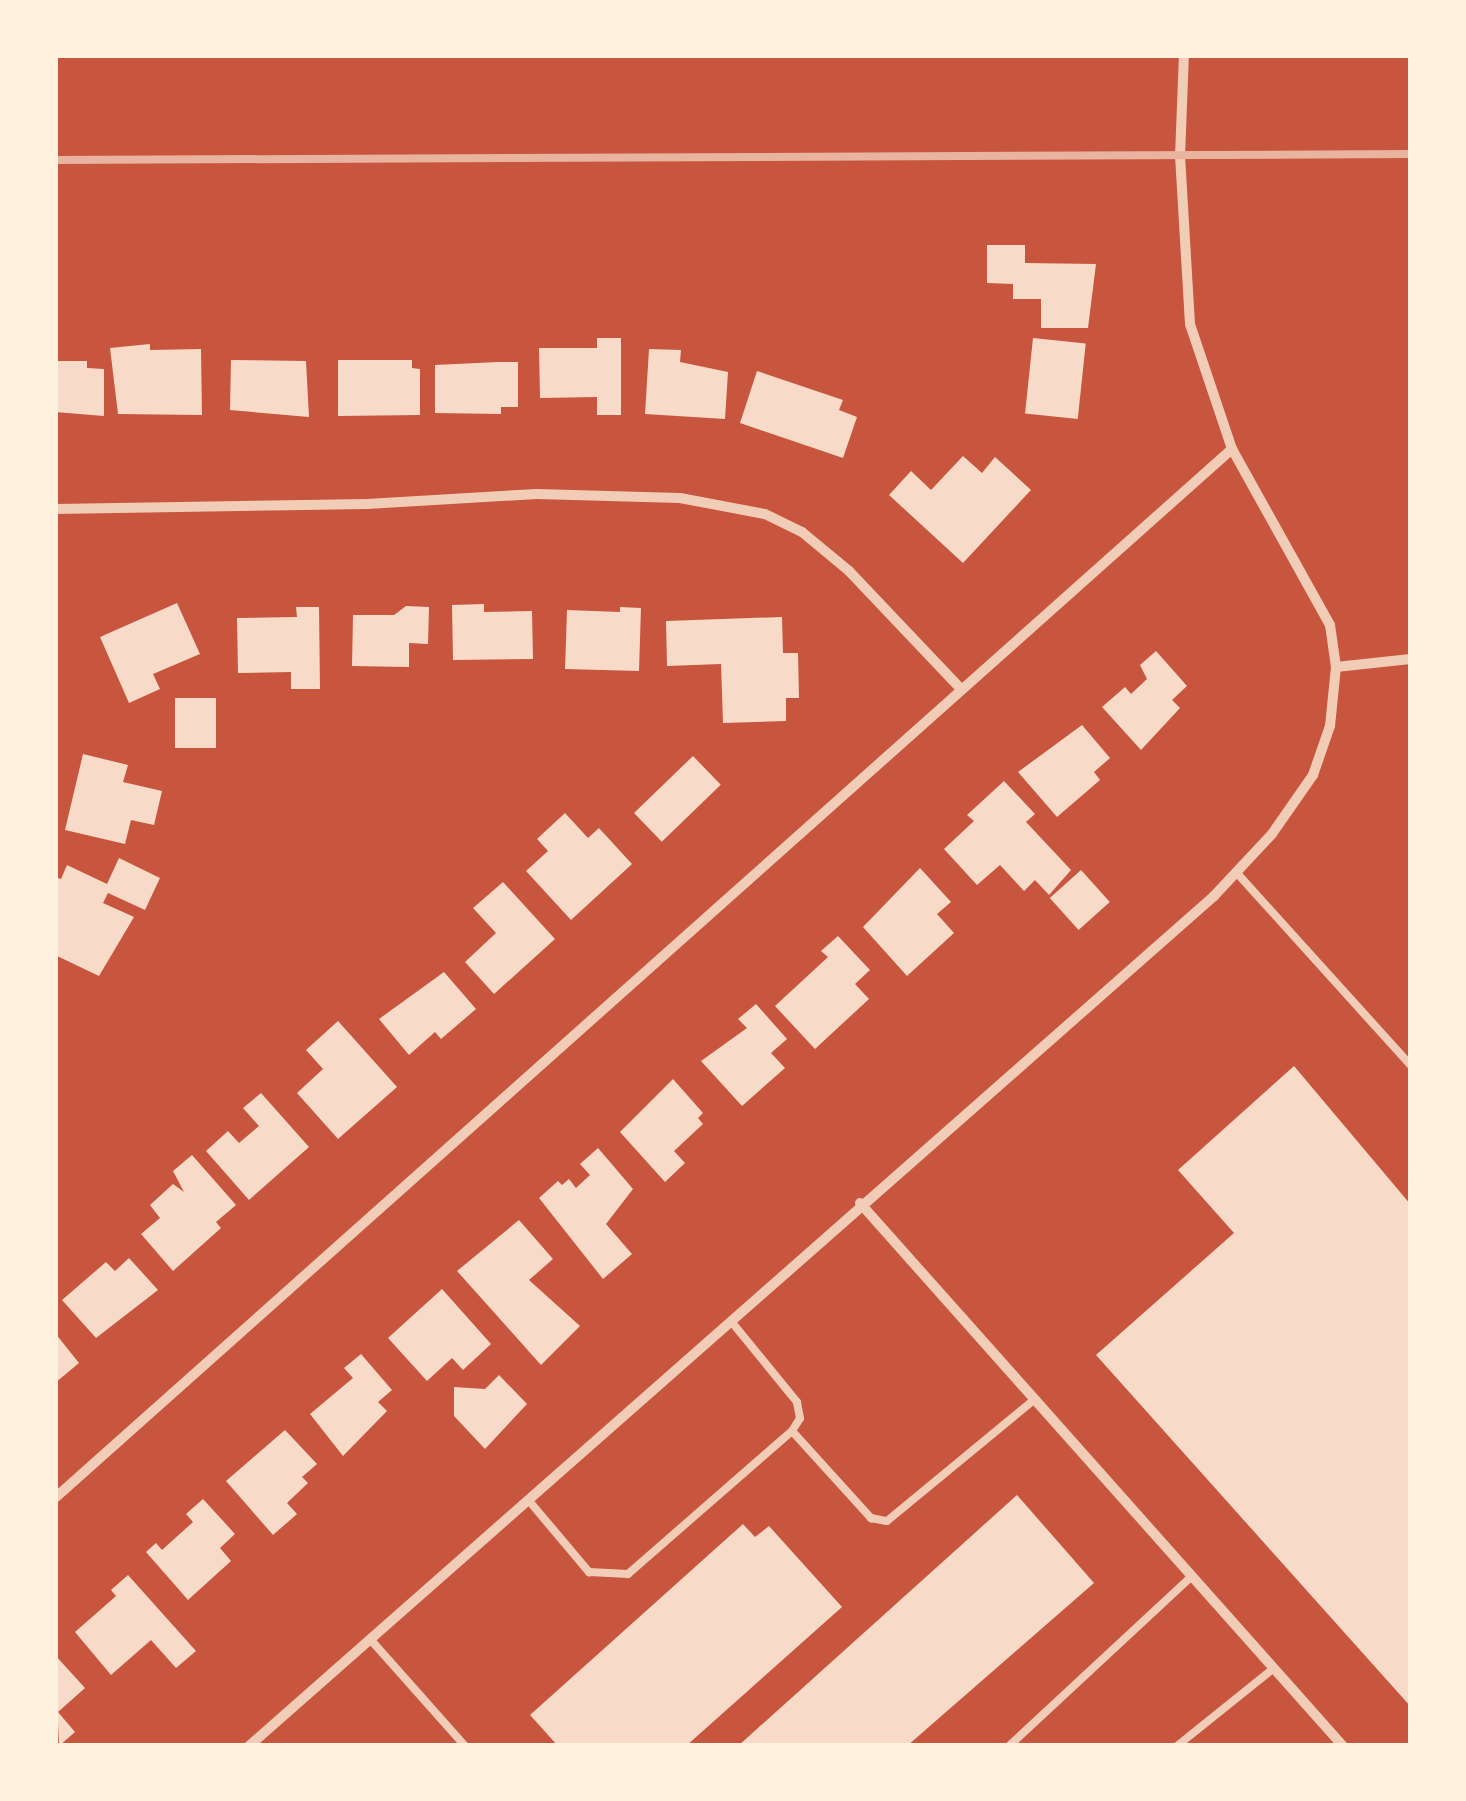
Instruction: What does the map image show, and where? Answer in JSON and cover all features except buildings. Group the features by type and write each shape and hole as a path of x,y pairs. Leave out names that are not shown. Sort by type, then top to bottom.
{"street":[{"path":"249,1746 530,1502 860,1203 1236,872 1313,775 1330,726 1336,667 1330,625 1232,449 1190,324 1180,157 1184,55"},
{"path":"55,1498 1232,449"},
{"path":"55,509 367,504 537,494 680,498 765,514 802,532 849,571 961,688"},
{"path":"1336,667 1411,659"},
{"path":"860,1203 1343,1746"}],"lane":[{"path":"1236,872 1411,1066"},
{"path":"530,1502 589,1572 628,1574 792,1432 800,1418 797,1402 731,1321"},
{"path":"792,1432 871,1518 887,1520 1035,1399"},
{"path":"1009,1746 1192,1576"},
{"path":"370,1639 465,1746"},
{"path":"1177,1746 1274,1668"}],"railway":[{"path":"55,160 1411,154"}]}
